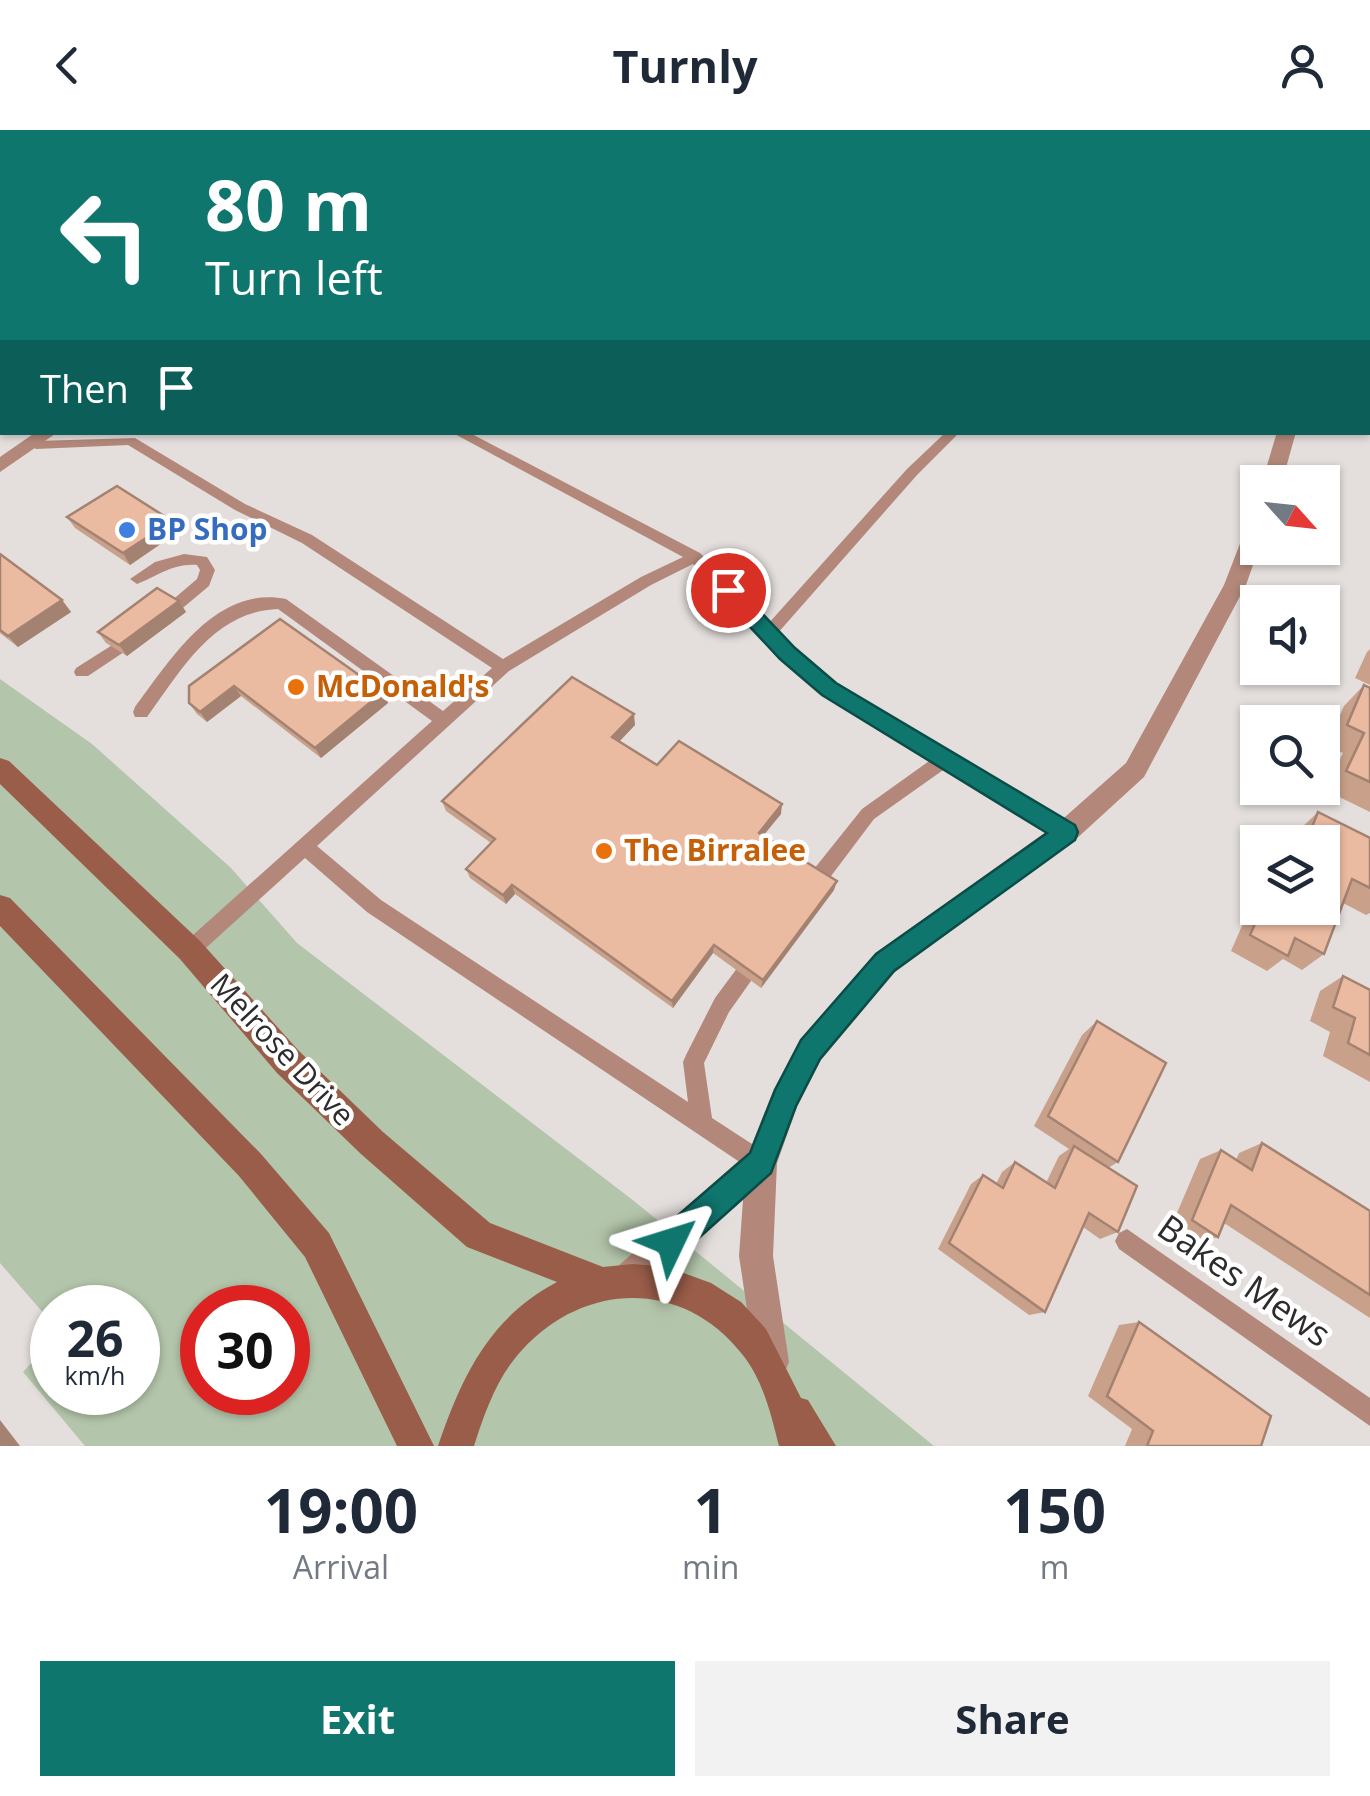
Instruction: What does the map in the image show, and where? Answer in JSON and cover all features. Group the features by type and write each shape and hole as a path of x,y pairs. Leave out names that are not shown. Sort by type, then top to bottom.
{"main road":[{"name":"Melrose Drive","path":"0,768 190,950 288,1062 372,1144 479,1236 614,1280 680,1288 725,1312 752,1339 780,1386"},
{"path":"0,906 250,1165 317,1245 416,1446"},
{"path":"456,1446 477,1386 510,1337 552,1302 614,1280"},
{"path":"780,1386 797,1446"},
{"path":"780,1386 818,1446"}],"street":[{"path":"1277,465 1286,435"},
{"path":"0,466 43,439"},
{"path":"780,1386 756,1256 761,1163 785,1100 811,1050 885,963 1066,832 1136,770 1236,585 1243,565"},
{"path":"614,1280 761,1163"}],"lane":[{"path":"463,435 695,557 829,689 1066,832"},
{"path":"769,633 912,472 951,435"},
{"path":"43,439 137,437 240,506 308,539 503,667"},
{"path":"82,672 176,606 204,582 208,570 202,561 188,557 168,561 137,579"},
{"path":"190,950 441,719 503,667 646,581 695,557"},
{"path":"141,712 191,645 223,616 261,601 281,603 441,719"},
{"path":"798,904 868,814 944,760"},
{"path":"303,845 374,906 761,1163"},
{"path":"702,1123 693,1062 722,1005 774,934"},
{"name":"Bakes Mews","path":"1127,1242 1370,1413"}],"green space":[{"path":"0,679 92,744 231,868 297,943 634,1201 934,1446 85,1446 59,1415 160,1415 160,1285 30,1285 30,1298 0,1263"}],"building":[{"name":"BP Shop","path":"117,486 172,521 123,553 67,517"},
{"path":"0,554 62,600 8,636 0,630"},
{"path":"157,588 179,601 119,645 98,632"},
{"path":"280,619 383,692 315,748 234,686 200,712 189,703 189,686"},
{"path":"572,677 634,714 612,737 657,765 679,741 782,804 759,833 837,881 763,980 714,945 672,1001 512,885 503,895 466,869 495,839 442,801"},
{"path":"1364,685 1370,688 1370,782 1346,771 1364,733 1347,725"},
{"path":"1318,812 1370,838 1370,888 1352,879 1340,911 1340,825 1313,825"},
{"path":"1254,925 1335,925 1324,954 1295,938 1288,956 1250,935"},
{"path":"1343,976 1370,990 1370,1055 1348,1043 1355,1018 1333,1007"},
{"path":"1097,1021 1166,1063 1118,1162 1048,1116"},
{"path":"1262,1143 1370,1211 1370,1295 1231,1205 1218,1237 1192,1220 1221,1150 1252,1170"},
{"path":"1074,1146 1137,1186 1118,1232 1089,1213 1045,1312 949,1243 983,1175 1003,1188 1015,1162 1055,1188"},
{"path":"1139,1322 1271,1416 1261,1446 1147,1446 1153,1431 1107,1396"}],"place":[{"name":"BP Shop","path":"127,530"},
{"name":"McDonald's","path":"296,687"},
{"name":"The Birralee","path":"604,851"}],"route":[{"path":"671,1242 761,1163 785,1100 811,1050 885,963 1066,832 829,689 787,654 728,590"}]}
